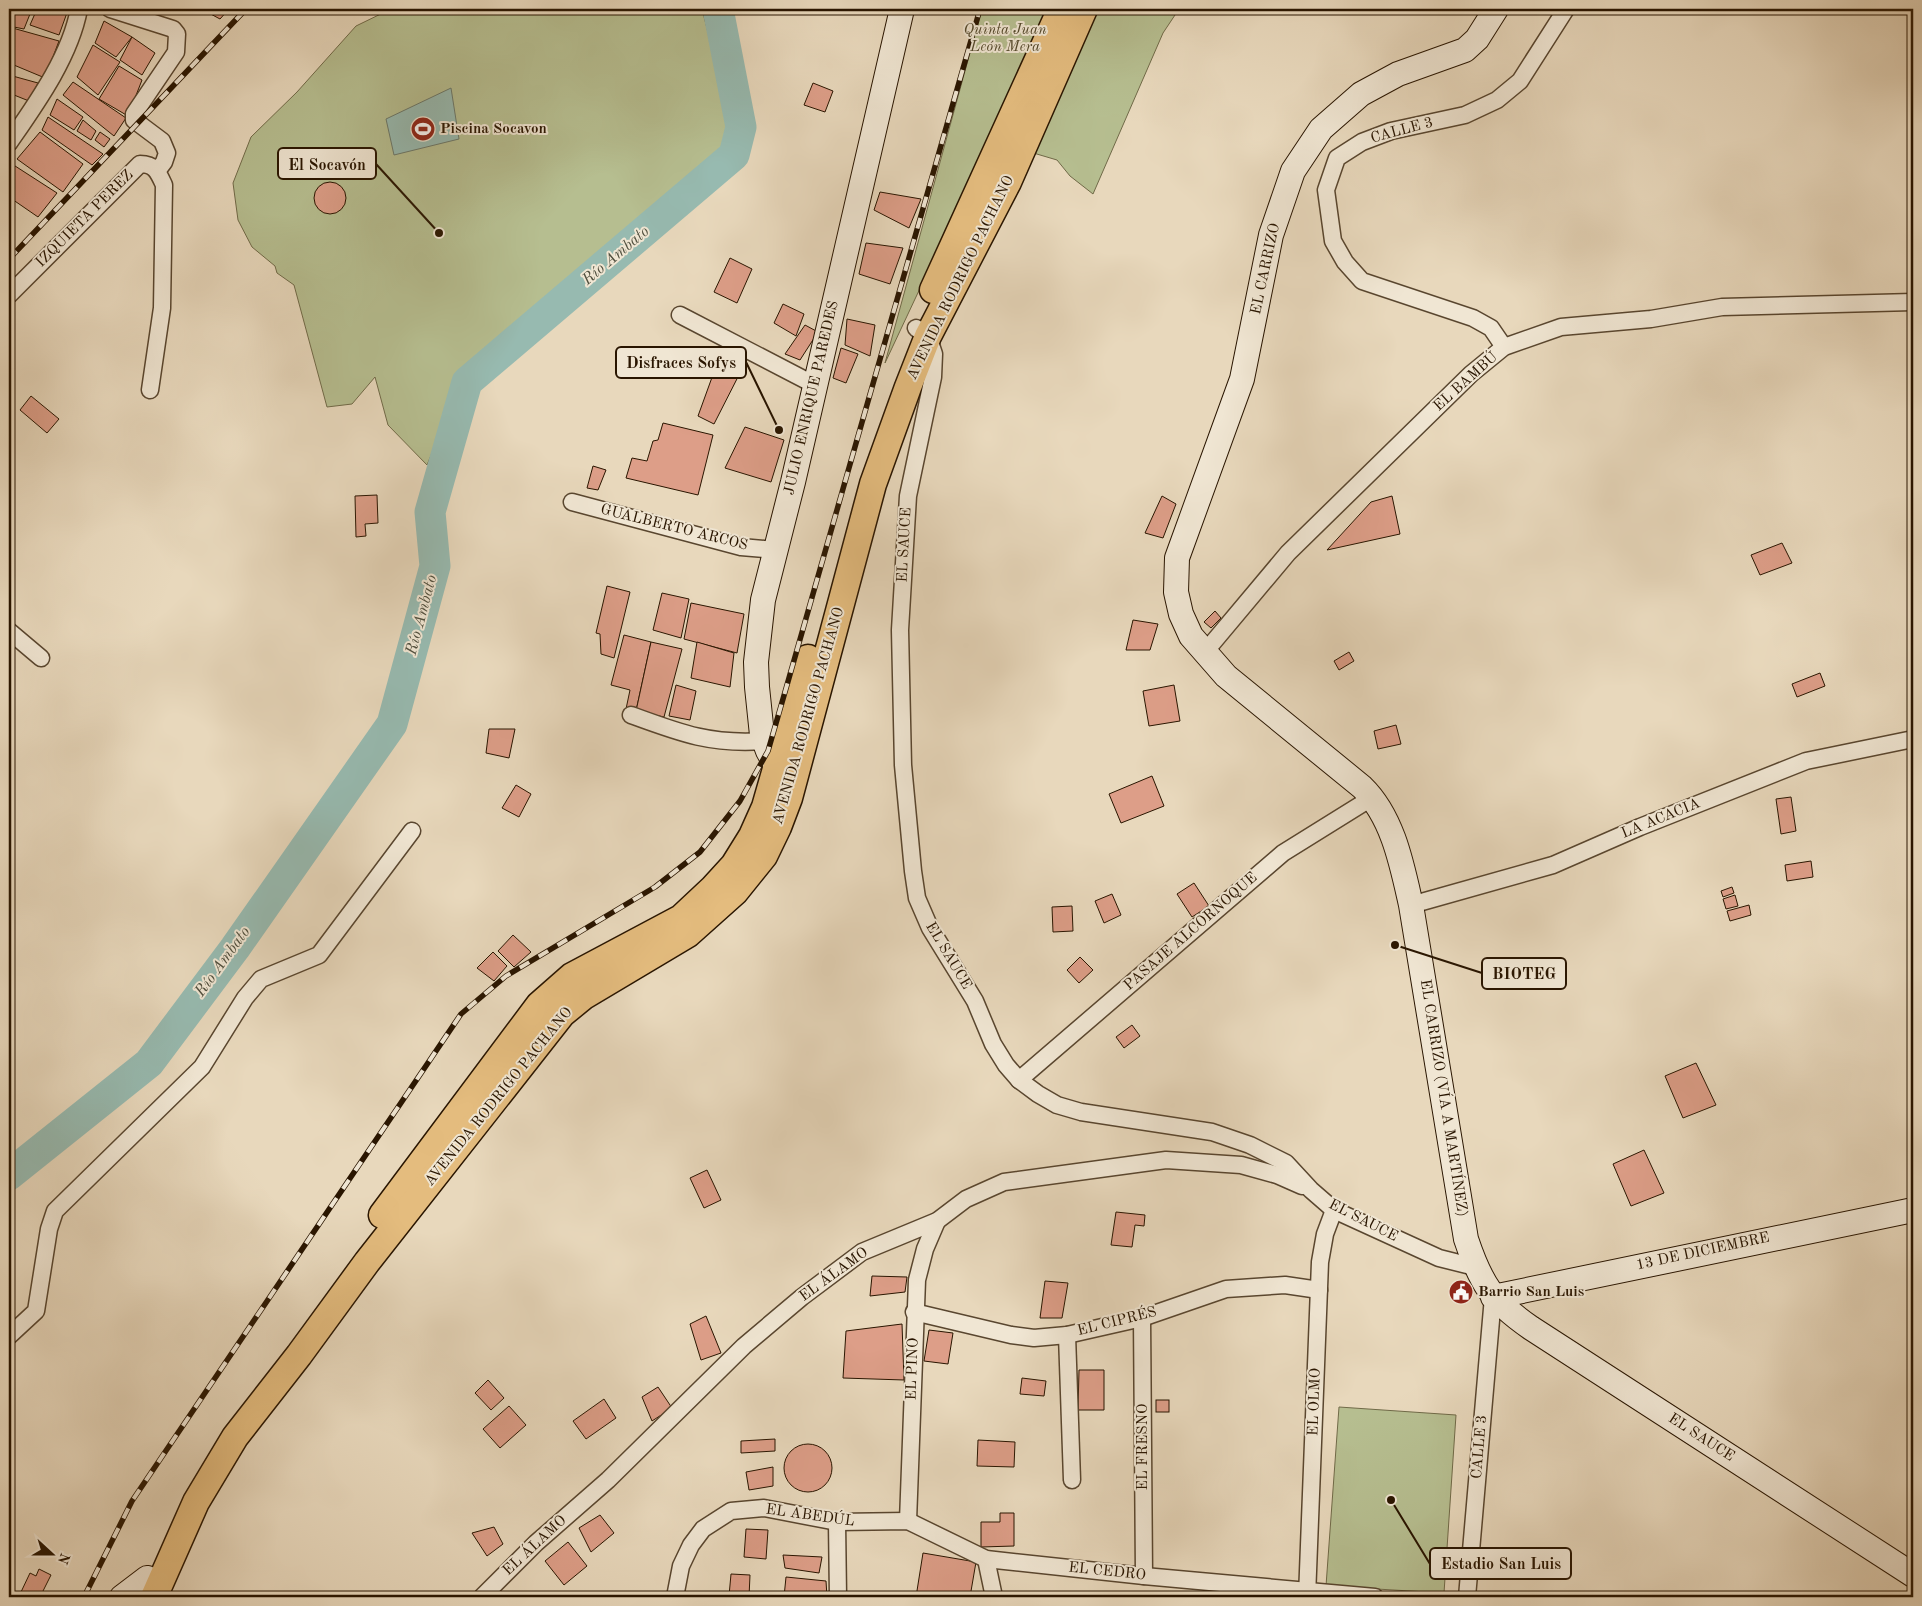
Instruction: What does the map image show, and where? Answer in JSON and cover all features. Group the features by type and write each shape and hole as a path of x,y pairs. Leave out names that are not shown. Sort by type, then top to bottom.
{"main road":[{"name":"AVENIDA RODRIGO PACHANO","path":"146,1591 235,1437 299,1356 367,1262 562,1014 591,992 688,934 735,892 764,856 778,827 787,768 873,484 922,332 1061,9"},
{"name":"AVENIDA RODRIGO PACHANO","path":"922,332 1008,182 1084,9"}],"street":[{"path":"9,143 39,98 60,58 77,19 79,9"},
{"path":"110,9 173,29 178,34 176,52 134,114 134,120 162,141 167,152 164,162 158,170 164,185 162,308 150,390"},
{"name":"JULIO ENRIQUE PAREDES","path":"787,768 764,741 757,687 756,662 763,600 902,9"},
{"name":"EL CARRIZO","path":"1193,508 1242,379 1271,235 1292,171 1322,129 1361,94 1398,74 1465,50 1477,39 1496,9"},
{"name":"CALLE 3","path":"1504,348 1491,328 1474,318 1362,281 1345,262 1333,241 1326,190 1337,158 1362,142 1391,131 1465,115 1497,100 1520,81 1566,9"},
{"name":"IZQUIETA PEREZ","path":"9,296 140,164 150,164 158,170"},
{"name":"EL BAMBÚ","path":"1205,652 1288,553 1464,381 1504,348 1562,327 1651,319 1722,307 1913,302"},
{"path":"680,315 814,384"},
{"name":"EL SAUCE","path":"922,332 934,354 933,377 908,496 900,630 903,765 913,871 917,898 930,928 975,1001 993,1044 1006,1065 1019,1080 1038,1094 1057,1104 1081,1112 1212,1132 1250,1145 1286,1163 1311,1190 1334,1210 1439,1258 1475,1267"},
{"name":"GUALBERTO ARCOS","path":"572,502 741,547 776,550"},
{"name":"EL CARRIZO (VÍA A MARTÍNEZ)","path":"1193,508 1177,558 1176,592 1181,614 1191,636 1226,676 1372,797 1383,815 1400,857 1411,905 1466,1239 1475,1267 1493,1296"},
{"path":"9,631 41,658"},
{"path":"630,715 712,741 764,741"},
{"name":"LA ACACIA","path":"1411,905 1553,865 1640,826 1806,762 1913,739"},
{"name":"PASAJE ALCORNOQUE","path":"1019,1080 1284,853 1372,797"},
{"path":"9,1336 36,1311 49,1229 55,1211 202,1067 245,998 262,979 319,955 412,830"},
{"name":"EL ÁLAMO","path":"482,1597 536,1543 608,1480 744,1346 802,1297 862,1252 937,1221 966,1199 1004,1182 1166,1160 1240,1165 1277,1175 1311,1190"},
{"name":"EL OLMO","path":"1307,1594 1322,1244 1334,1210"},
{"name":"13 DE DICIEMBRE","path":"1493,1296 1913,1210"},
{"name":"EL PINO","path":"908,1520 914,1312 917,1280 923,1257 937,1221"},
{"name":"EL CIPRÉS","path":"914,1312 1011,1335 1034,1338 1067,1335 1142,1318 1226,1289 1285,1285 1319,1290"},
{"name":"EL SAUCE","path":"1493,1296 1510,1313 1531,1328 1913,1575"},
{"name":"CALLE 3","path":"1466,1597 1493,1296"},
{"name":"EL FRESNO","path":"1142,1318 1144,1576"},
{"path":"1067,1335 1072,1480"},
{"name":"EL ABEDÚL","path":"675,1597 681,1566 691,1546 703,1529 731,1511 764,1508 837,1522 870,1523 908,1520"},
{"name":"EL CEDRO","path":"908,1520 986,1559 1307,1594 1375,1597"},
{"path":"837,1522 838,1597"},
{"path":"986,1559 994,1597"},
{"path":"122,1597 146,1591"}],"green space":[{"path":"391,9 702,9 732,125 725,150 700,178 591,268 463,379 427,465 388,425 375,377 352,404 327,407 294,285 277,273 275,266 252,247 238,220 233,183 251,137 297,92 356,26"},
{"name":"Quinta Juan León Mera","path":"982,9 1051,9 885,363"},
{"path":"1094,9 1179,9 1163,33 1093,194 1070,176 1057,160 1030,152"},
{"path":"1339,1407 1456,1415 1444,1593 1326,1586"}],"water":[{"name":"Piscina Socavon","path":"451,88 459,139 394,155 386,119"}],"building":[{"path":"9,9 32,9 24,29 9,26"},
{"path":"37,9 68,10 59,35 30,25"},
{"path":"208,9 229,9 220,19 207,12"},
{"path":"104,21 132,37 116,57 95,43"},
{"path":"9,27 59,41 45,78 9,63"},
{"path":"132,37 155,53 142,75 120,60"},
{"path":"93,45 120,62 98,95 77,77"},
{"path":"119,66 142,80 128,116 99,99"},
{"path":"9,75 38,83 29,101 9,93"},
{"path":"73,82 126,118 114,136 63,95"},
{"path":"813,83 833,91 825,112 804,105"},
{"path":"57,99 83,117 74,130 50,115"},
{"path":"48,117 103,154 92,165 42,130"},
{"path":"83,120 96,131 91,140 77,131"},
{"path":"40,132 83,164 63,192 17,159"},
{"path":"100,132 110,139 104,147 95,140"},
{"path":"12,164 57,193 38,217 9,197 9,168"},
{"path":"330,182 336,183 341,187 345,192 345,204 341,209 336,213 330,214 324,213 319,209 315,204 314,198 315,192 319,187 324,183"},
{"path":"880,192 921,199 909,228 874,210"},
{"path":"866,243 903,248 890,284 859,274"},
{"path":"730,258 752,269 737,303 714,292"},
{"path":"783,304 804,314 796,336 774,323"},
{"path":"847,319 875,325 870,356 845,345"},
{"path":"805,325 818,332 800,360 785,354"},
{"path":"841,348 858,354 846,383 833,378"},
{"path":"719,358 743,367 714,424 698,416"},
{"path":"31,396 59,419 47,433 20,410"},
{"path":"663,423 713,435 698,495 626,478 632,458 647,461 653,441 658,440"},
{"path":"745,427 784,440 771,482 725,468"},
{"path":"593,466 606,470 598,490 587,488"},
{"path":"377,495 378,523 365,524 366,536 356,537 355,496"},
{"path":"1162,496 1176,504 1163,538 1145,533"},
{"path":"1392,496 1400,534 1327,550 1371,502"},
{"path":"1782,543 1792,563 1760,575 1751,555"},
{"path":"607,586 630,592 614,658 601,654 600,634 596,633"},
{"path":"662,593 689,599 681,638 653,630"},
{"path":"691,603 744,614 737,653 684,639"},
{"path":"1215,611 1221,618 1211,628 1204,622"},
{"path":"1133,620 1158,624 1150,650 1126,650"},
{"path":"624,635 651,642 636,711 626,709 630,690 611,685"},
{"path":"651,642 682,649 664,717 636,711"},
{"path":"697,642 734,653 730,687 691,678"},
{"path":"1349,652 1354,661 1339,670 1334,661"},
{"path":"1820,673 1825,686 1797,697 1792,684"},
{"path":"676,685 696,691 690,720 669,716"},
{"path":"1174,685 1180,721 1149,726 1143,691"},
{"path":"1396,725 1401,744 1378,749 1374,731"},
{"path":"489,729 515,729 509,758 486,753"},
{"path":"1152,776 1164,806 1121,823 1109,794"},
{"path":"516,785 531,794 519,817 502,808"},
{"path":"1791,797 1796,831 1781,834 1776,799"},
{"path":"1811,861 1813,877 1787,881 1785,865"},
{"path":"1194,883 1209,906 1192,917 1177,894"},
{"path":"1732,887 1734,893 1723,897 1721,891"},
{"path":"1112,894 1121,915 1104,923 1095,901"},
{"path":"1735,895 1738,906 1726,909 1723,899"},
{"path":"1749,905 1751,915 1730,921 1727,911"},
{"path":"1072,906 1073,931 1053,932 1052,907"},
{"path":"513,935 531,952 514,967 498,951"},
{"path":"493,952 507,966 494,981 477,968"},
{"path":"1080,957 1093,970 1079,983 1067,970"},
{"path":"1132,1025 1140,1036 1124,1048 1116,1037"},
{"path":"1696,1063 1716,1105 1683,1118 1665,1076"},
{"path":"1644,1150 1664,1193 1631,1206 1613,1164"},
{"path":"707,1170 721,1200 704,1208 690,1178"},
{"path":"1116,1212 1145,1215 1144,1226 1135,1225 1132,1247 1111,1245"},
{"path":"872,1276 907,1277 905,1292 870,1296"},
{"path":"1045,1281 1068,1283 1062,1318 1040,1318"},
{"path":"706,1316 721,1353 701,1360 690,1324"},
{"path":"902,1324 904,1380 843,1378 846,1331"},
{"path":"929,1330 953,1333 948,1364 924,1361"},
{"path":"1079,1370 1104,1370 1104,1410 1078,1410"},
{"path":"1022,1378 1046,1381 1044,1396 1020,1394"},
{"path":"488,1380 504,1398 491,1410 475,1393"},
{"path":"658,1387 672,1408 652,1421 642,1397"},
{"path":"604,1399 616,1418 586,1439 573,1421"},
{"path":"1156,1400 1169,1400 1169,1412 1156,1412"},
{"path":"509,1406 526,1425 500,1448 483,1429"},
{"path":"775,1439 775,1451 741,1453 741,1441"},
{"path":"978,1440 1015,1442 1014,1467 977,1466"},
{"path":"803,1444 813,1444 825,1451 832,1463 832,1473 825,1485 813,1492 803,1492 795,1488 788,1481 784,1473 784,1463 788,1455 795,1448"},
{"path":"773,1467 773,1486 749,1490 746,1472"},
{"path":"1000,1513 1014,1513 1014,1546 981,1547 981,1522 1000,1522"},
{"path":"600,1515 614,1533 591,1552 579,1528"},
{"path":"494,1527 503,1544 487,1556 472,1533"},
{"path":"746,1529 768,1530 766,1559 744,1557"},
{"path":"568,1542 587,1566 564,1585 545,1561"},
{"path":"923,1553 976,1562 970,1597 916,1597"},
{"path":"783,1555 822,1557 819,1573 785,1568"},
{"path":"39,1569 51,1575 40,1597 33,1597 21,1592 30,1573 36,1576"},
{"path":"731,1574 750,1575 749,1597 729,1596"},
{"path":"786,1577 826,1581 827,1597 784,1597"}],"waterway":[{"name":"Río Ambato","path":"9,1175 149,1063 235,948 392,724 435,566 430,512 467,382 734,155 741,127 718,9"}],"railway":[{"path":"9,259 246,9"},
{"path":"84,1597 132,1501 461,1014 506,976 655,887 700,852 740,801 768,751 980,9"}],"place":[{"name":"Piscina Socavon","path":"423,129"},
{"name":"El Socavón","path":"439,233"},
{"name":"Disfraces Sofys","path":"779,430"},
{"name":"BIOTEG","path":"1395,945"},
{"name":"Barrio San Luis","path":"1461,1292"},
{"name":"Estadio San Luis","path":"1391,1500"}]}
